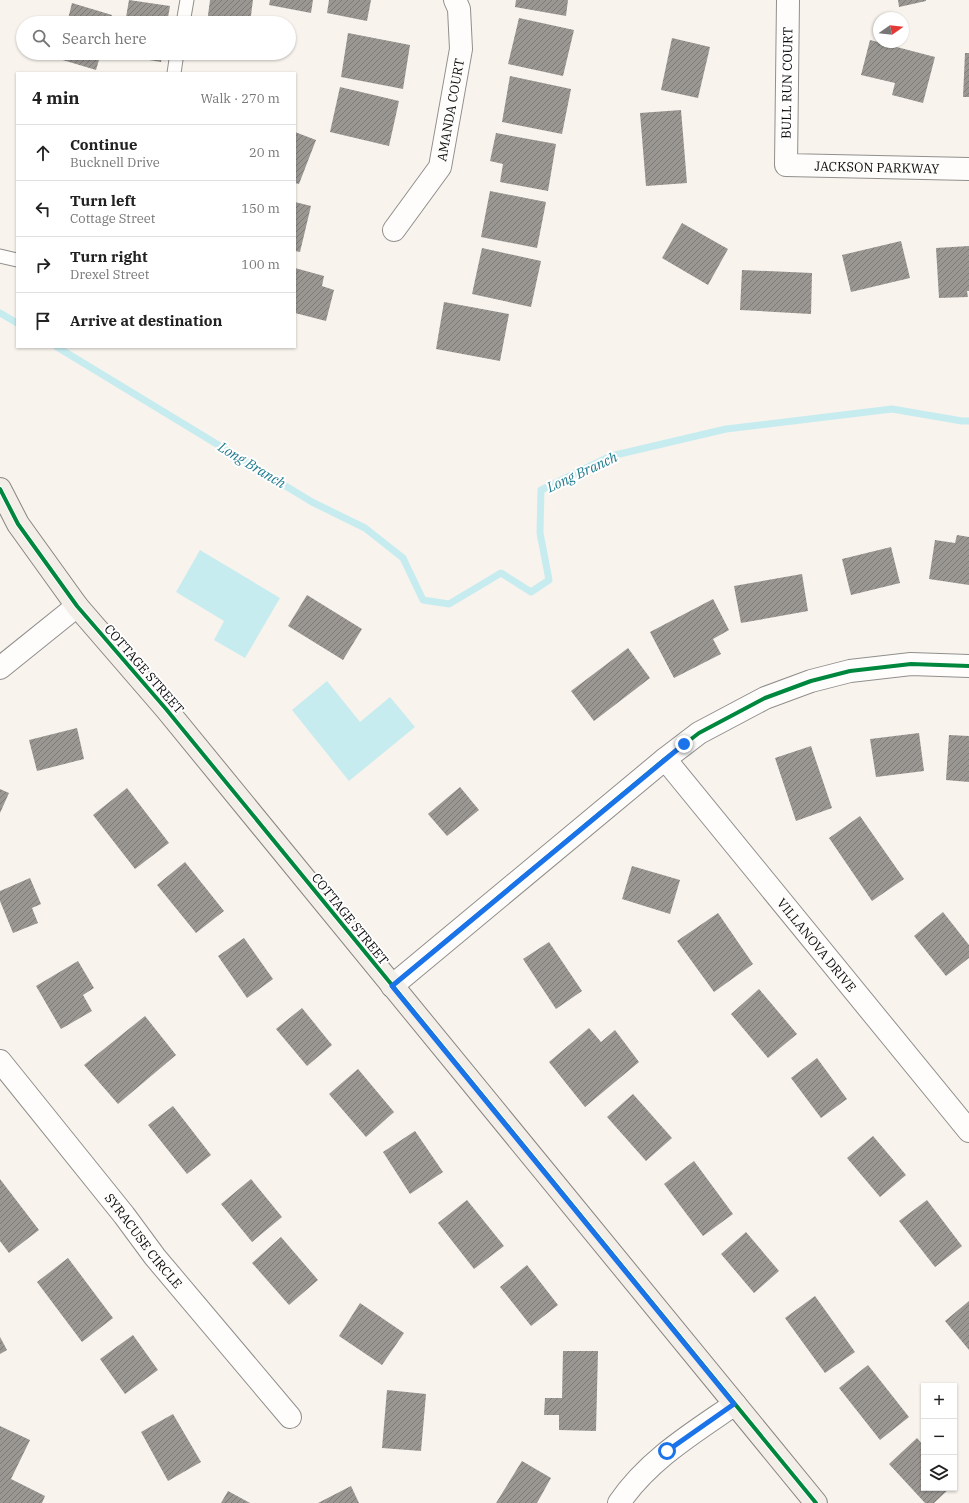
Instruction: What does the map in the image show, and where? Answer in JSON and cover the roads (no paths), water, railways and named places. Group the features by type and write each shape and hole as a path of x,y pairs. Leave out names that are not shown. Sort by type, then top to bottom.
{"street":[{"name":"AMANDA COURT","path":"394,230 440,167 461,49 459,9 455,0"},
{"name":"BULL RUN COURT","path":"786,166 788,0"},
{"name":"JACKSON PARKWAY","path":"786,166 969,169"},
{"name":"COTTAGE STREET","path":"0,490 18,524 77,606 166,709 816,1503"},
{"path":"0,668 77,606"},
{"path":"392,986 665,759 699,733 765,698 812,681 850,671 911,664 969,666"},
{"name":"VILLANOVA DRIVE","path":"665,759 969,1131"},
{"name":"SYRACUSE CIRCLE","path":"0,1061 124,1215 155,1257 290,1417"},
{"path":"620,1503 628,1490 667,1451 734,1404"}],"lane":[{"path":"184,16 187,0"},
{"path":"174,72 176,60"},
{"path":"0,256 16,260"}],"water":[{"path":"200,550 280,598 245,658 214,640 224,621 176,592"},
{"path":"327,681 360,722 390,697 415,727 349,781 292,710"}],"waterway":[{"name":"Long Branch","path":"0,313 16,322"},
{"name":"Long Branch","path":"59,348 312,502 365,528 403,558 423,600 449,604 501,573 531,592 549,580 540,533 541,490 611,456 726,429 892,409 969,421"}]}
